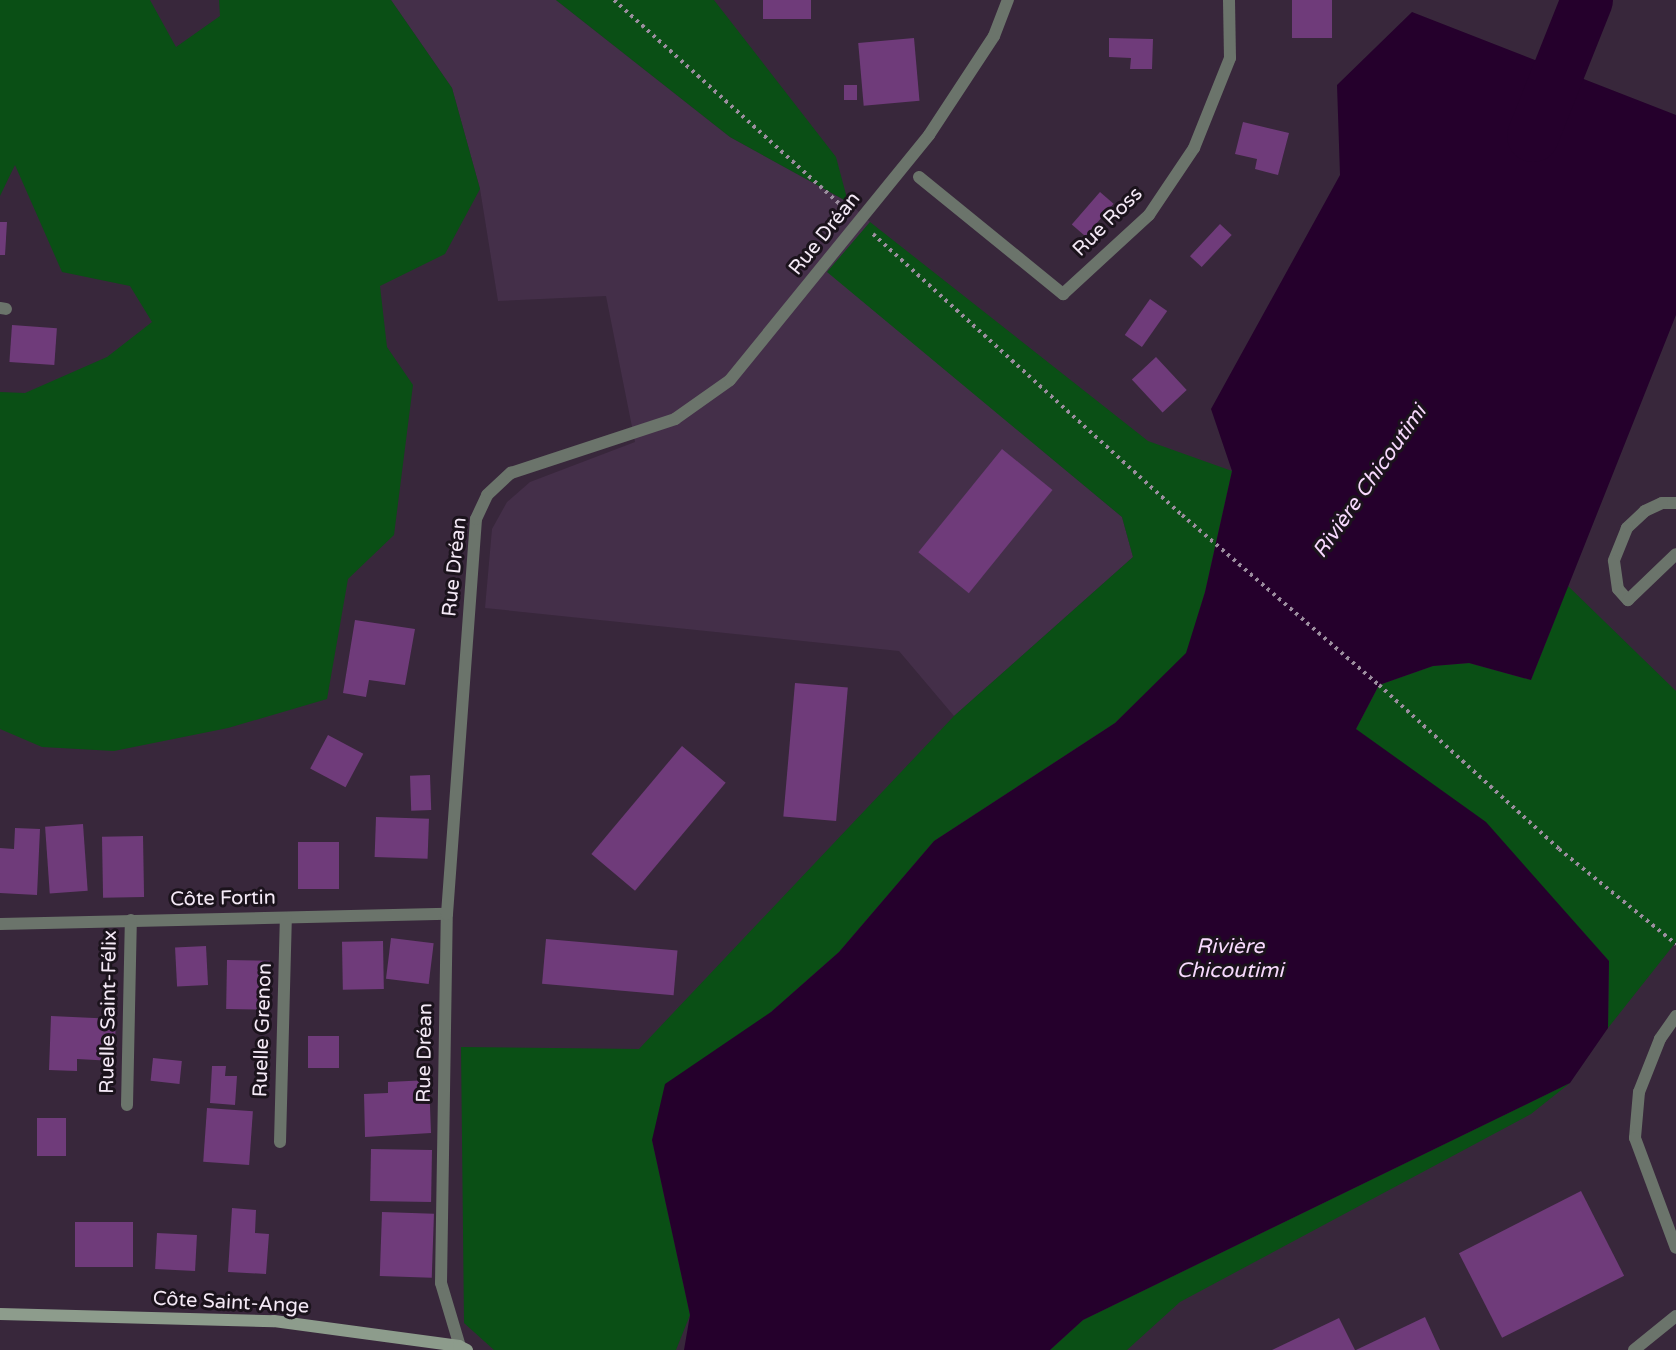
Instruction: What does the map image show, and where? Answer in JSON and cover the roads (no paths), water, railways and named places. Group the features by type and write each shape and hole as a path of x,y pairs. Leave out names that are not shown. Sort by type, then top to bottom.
{"street":[{"name":"Rue Dréan","path":"462,1349 441,1283 447,914 477,519 487,495 511,473 675,419 730,380 929,135 994,36 1008,0"},
{"name":"Rue Ross","path":"919,177 1063,294 1149,214 1194,148 1230,58 1229,0"},
{"path":"1676,503 1662,503 1645,511 1627,528 1614,561 1618,589 1628,600 1676,554"},
{"name":"Côte Fortin","path":"0,924 447,914"},
{"name":"Ruelle Grenon","path":"280,1142 286,918"},
{"name":"Ruelle Saint-Félix","path":"127,1105 131,920"},
{"path":"1676,1016 1660,1039 1639,1092 1635,1138 1676,1248"},
{"name":"Côte Saint-Ange","path":"0,1314 274,1321 462,1349"},
{"path":"1634,1350 1676,1316"}],"water":[{"name":"Rivière Chicoutimi","path":"1412,12 1676,115 1676,315 1531,680 1469,663 1433,666 1379,685 1356,729 1486,822 1609,961 1608,1028 1570,1083 1083,1320 1050,1350 684,1350 690,1315 652,1140 665,1084 771,1012 839,952 934,841 1115,723 1186,653 1205,592 1232,471 1211,409 1340,175 1337,85"}],"waterway":[{"name":"Rivière Chicoutimi","path":"1533,136 1587,0"}]}
